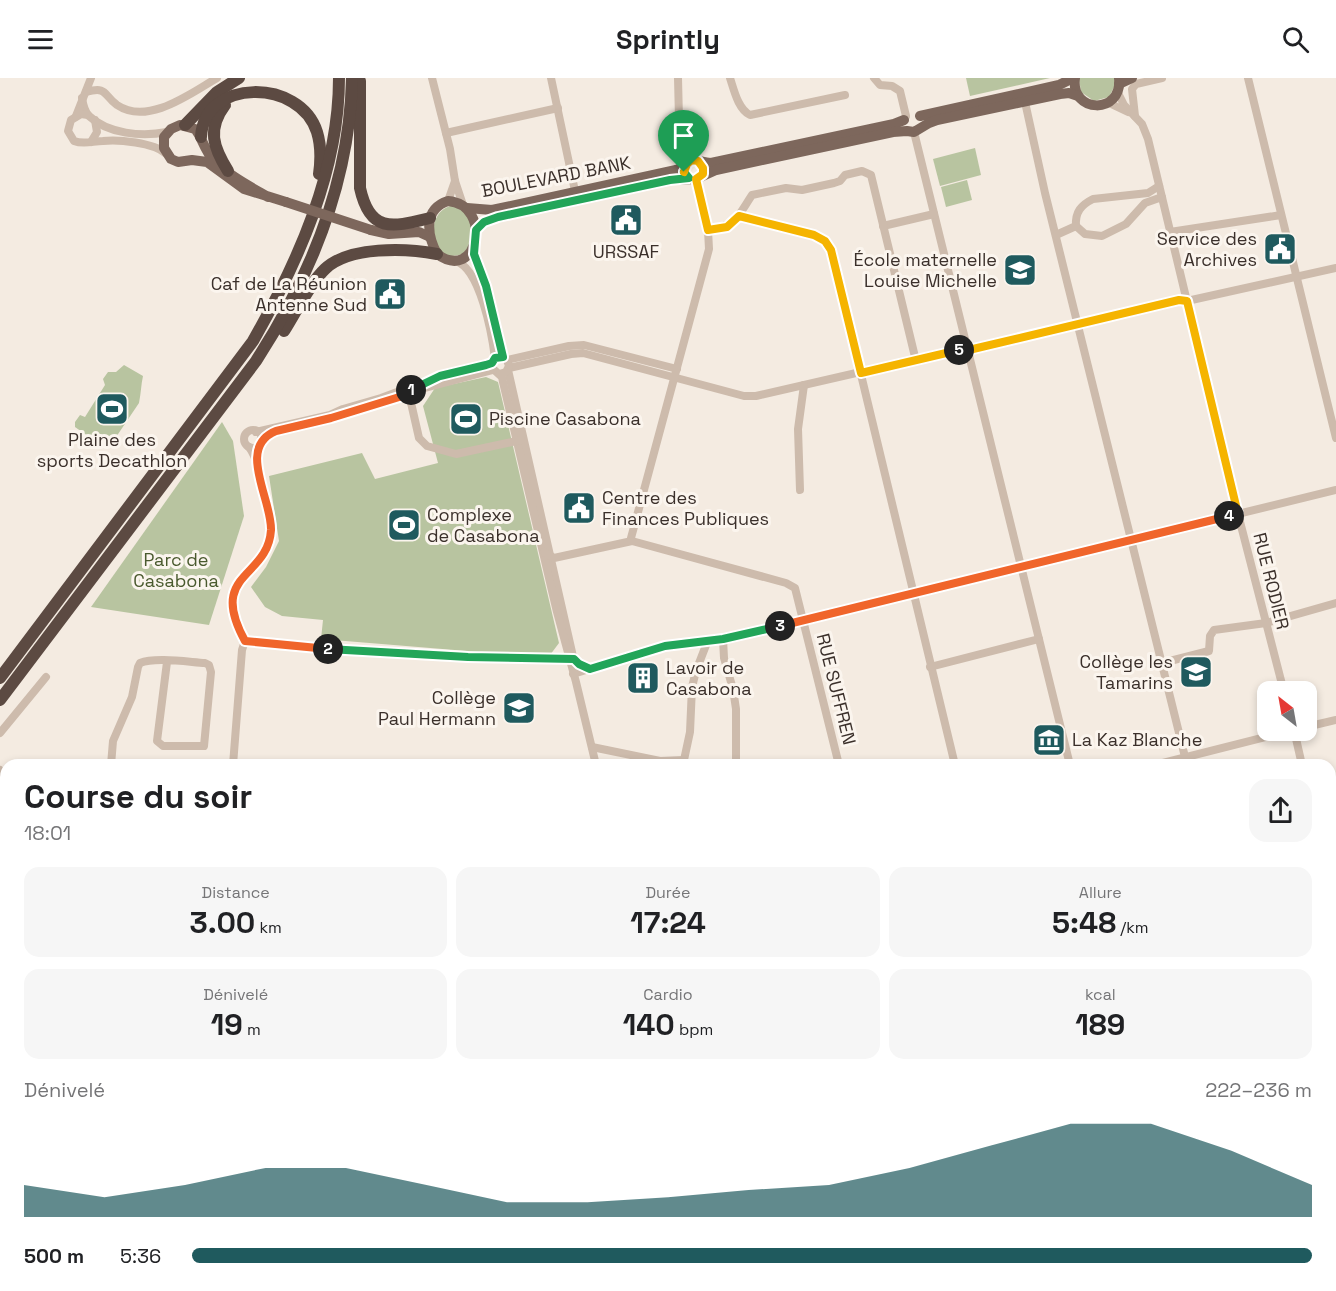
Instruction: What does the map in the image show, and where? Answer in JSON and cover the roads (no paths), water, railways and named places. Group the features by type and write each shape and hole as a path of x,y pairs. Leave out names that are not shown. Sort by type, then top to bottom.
{"highway":[{"path":"185,125 218,92 239,78"},
{"path":"0,678 253,341 286,279 326,173 334,131 339,78"},
{"path":"0,700 256,361 274,333 308,270 331,206 347,133 352,78"},
{"path":"360,78 360,188 369,214 390,225 415,223 430,218"},
{"path":"201,140 203,122 226,98 261,91 279,94 295,103 305,111 317,131 321,162 312,214"},
{"path":"228,171 217,151 214,125 225,105 238,94"},
{"path":"190,446 238,396 324,269 346,256 361,253 423,251 437,254"}],"main road":[{"path":"1074,78 1078,96"},
{"name":"BOULEVARD BANK","path":"476,230 484,222 495,218 670,180 696,178 719,169 912,124 1059,85 1074,78"},
{"path":"1109,102 1119,85 1132,78"},
{"name":"BOULEVARD BANK","path":"465,206 492,210 676,170 693,163 711,163 894,124 937,120 1065,93 1078,96 1092,105 1109,102"},
{"path":"268,197 211,157 195,129 185,125 175,126 167,132 163,143 166,154 177,162 192,160 212,164 244,189 268,197 286,202 371,230 389,234 419,232 430,237"},
{"path":"192,160 198,156 201,140"},
{"path":"693,163 704,171 696,178 685,174 693,163"},
{"path":"448,201 465,206 476,230 471,254 453,261 437,254 430,237 430,218 435,209 448,201"},
{"path":"404,232 430,218"}],"street":[{"path":"91,78 76,116 68,125 70,137 80,143 107,140 150,145 159,147 166,154"},
{"path":"84,95 99,90 107,93 117,105 122,107 149,111 161,110 217,78"},
{"path":"432,78 455,181 465,206"},
{"path":"551,78 575,191"},
{"path":"679,78 679,119 693,163"},
{"path":"730,78 744,112 750,115 845,96"},
{"path":"874,78 880,85 892,86 900,91 912,124 1069,759"},
{"path":"1135,116 1132,89 1136,84 1162,78"},
{"path":"1248,78 1336,438"},
{"name":"RUE RODIER","path":"1119,85 1125,105 1142,124 1148,139 1238,514 1281,681"},
{"path":"84,95 97,132 91,142"},
{"path":"1025,102 1186,759"},
{"path":"1109,102 1135,116"},
{"path":"446,133 558,108"},
{"path":"76,116 91,118 110,129 119,131 150,134 167,132"},
{"path":"708,230 727,227 739,216 752,195 786,188 802,190 834,183 840,181 845,175 862,171 871,175 916,361"},
{"path":"551,558 632,541 710,249 696,178"},
{"path":"448,201 455,181"},
{"path":"1159,186 1148,193 1104,197 1087,202 1077,212 1076,226 1084,234 1102,236 1126,224 1145,203 1161,197"},
{"path":"1137,194 1140,199 1140,208"},
{"path":"883,226 934,214"},
{"path":"1170,232 1281,215"},
{"path":"739,216 814,235 825,241 831,250 953,759"},
{"path":"1056,235 1076,226"},
{"path":"474,247 475,261 486,286 503,382 551,558 571,659"},
{"path":"453,261 464,265 478,286 501,365"},
{"path":"256,441 440,376 501,365 583,353 676,373 744,396 756,396 1179,300 1187,301 1336,268"},
{"path":"256,441 276,431 331,418 434,384 501,365"},
{"path":"800,490 798,429 804,385"},
{"path":"415,386 409,394 421,442 427,446 456,454 519,440"},
{"path":"519,440 595,759"},
{"path":"233,759 236,708 245,641 232,613 234,593 242,578 265,550 271,532 256,460 256,441"},
{"path":"575,673 665,646 723,639 1336,490"},
{"name":"RUE SUFFREN","path":"632,541 786,583 795,588 838,759"},
{"path":"544,552 551,558"},
{"path":"1162,663 1209,651 1210,636 1214,630 1266,623 1336,603"},
{"path":"723,639 724,658 734,689 736,759"},
{"path":"930,667 1039,639"},
{"path":"686,759 690,732 692,687 708,640"},
{"path":"245,641 324,649 571,659 590,669"},
{"path":"112,759 113,741 132,697 140,663 145,661 205,663 211,668 205,743 200,747 163,746 157,741 167,662"},
{"path":"0,734 46,677"},
{"path":"1317,724 1336,720"},
{"path":"1193,759 1257,740"},
{"path":"1296,741 1300,759"},
{"path":"592,747 650,759"}],"place":[{"name":"URSSAF","path":"626,220"},
{"name":"Service des Archives","path":"1280,249"},
{"name":"École maternelle Louise Michelle","path":"1020,270"},
{"name":"Caf de La Réunion Antenne Sud","path":"390,294"},
{"name":"Plaine des sports Decathlon","path":"112,409"},
{"name":"Piscine Casabona","path":"466,419"},
{"name":"Centre des Finances Publiques","path":"579,508"},
{"name":"Complexe de Casabona","path":"404,525"},
{"name":"Collège les Tamarins","path":"1196,672"},
{"name":"Lavoir de Casabona","path":"643,678"},
{"name":"Collège Paul Hermann","path":"519,708"},
{"name":"La Kaz Blanche","path":"1049,740"}],"park label":[{"name":"Parc de Casabona","path":"176,570"}]}
